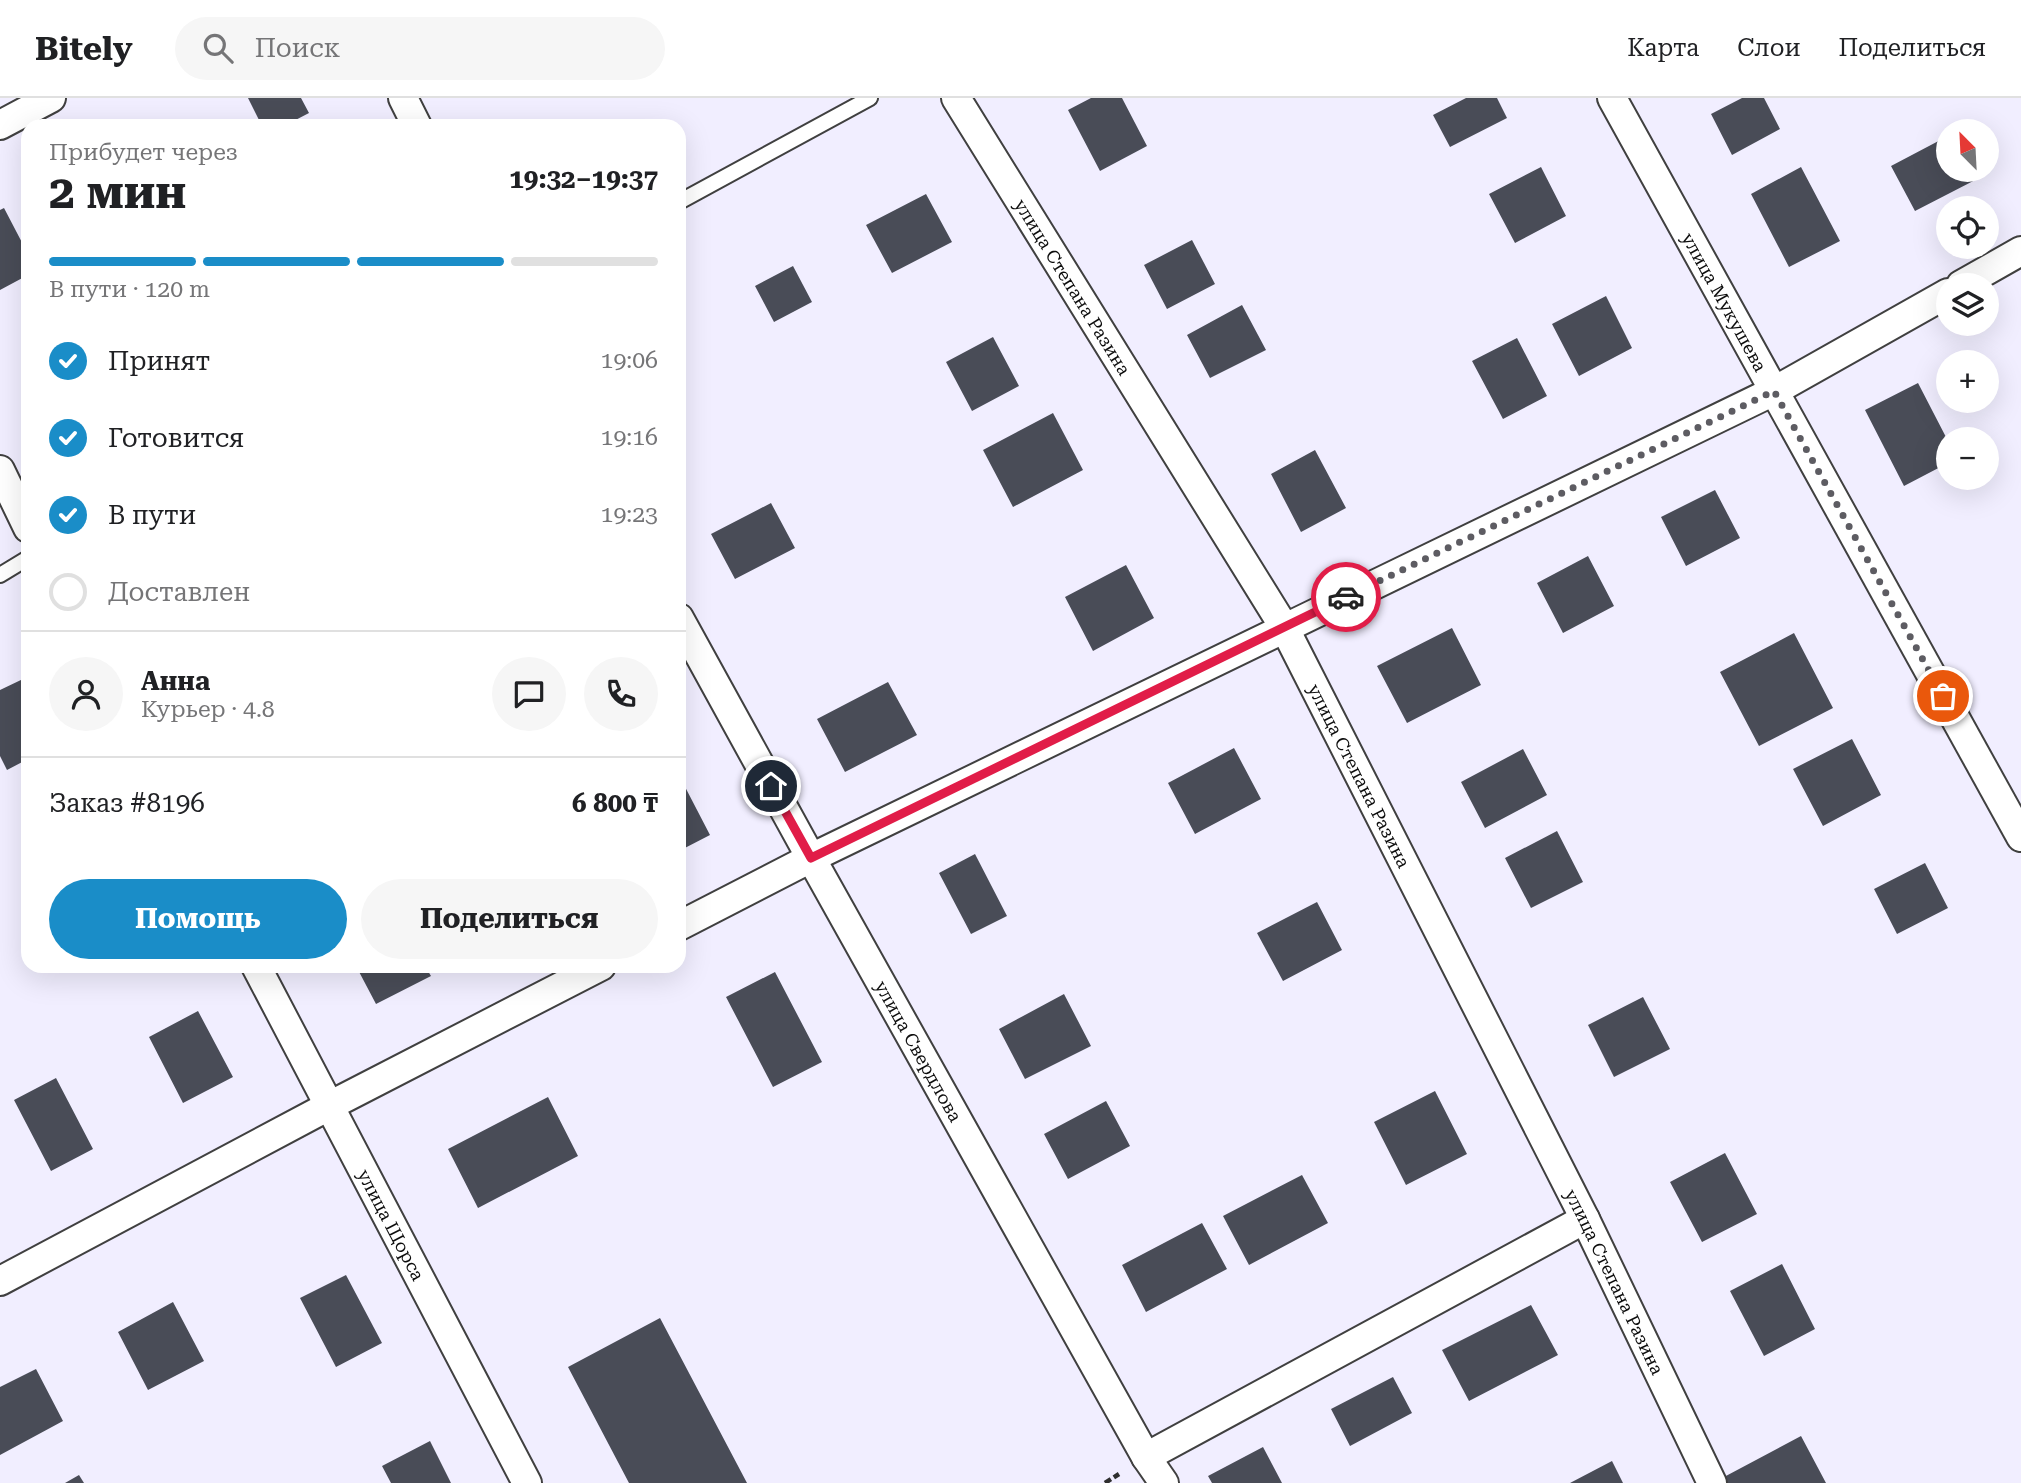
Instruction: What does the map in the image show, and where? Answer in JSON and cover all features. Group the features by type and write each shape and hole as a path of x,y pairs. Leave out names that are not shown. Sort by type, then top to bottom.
{"street":[{"path":"0,125 51,98"},
{"path":"403,98 414,119"},
{"name":"улица Степана Разина","path":"956,98 1284,627 1585,1219 1712,1483"},
{"name":"улица Мукушева","path":"1612,98 2021,836"},
{"path":"1982,273 2021,251"},
{"path":"686,922 811,858 1774,391 1936,300"},
{"path":"0,470 21,514"},
{"name":"улица Свердлова","path":"686,631 1146,1457 1164,1483"},
{"name":"улица Щорса","path":"260,973 527,1483"},
{"path":"0,1281 329,1106 587,973"},
{"path":"1146,1457 1585,1219"}],"lane":[{"path":"686,198 870,98"},
{"path":"0,575 21,562"}],"building":[{"path":"248,98 301,98 309,113 297,119 258,119"},
{"path":"1091,98 1122,98 1147,146 1100,171 1068,110"},
{"path":"1466,98 1497,98 1507,118 1450,147 1433,115"},
{"path":"1742,98 1764,98 1780,129 1732,155 1711,114"},
{"path":"1936,142 1936,182 1971,182 1944,196 1936,196 1936,200 1915,211 1891,166"},
{"path":"1541,167 1566,216 1515,243 1489,194"},
{"path":"1801,167 1840,241 1789,267 1751,194"},
{"path":"926,194 952,242 892,273 866,225"},
{"path":"4,208 21,241 21,279 0,290 0,210"},
{"path":"1192,240 1215,284 1167,309 1144,265"},
{"path":"793,266 812,302 774,322 755,286"},
{"path":"1606,296 1632,348 1579,376 1552,324"},
{"path":"1242,305 1266,350 1210,378 1187,335"},
{"path":"993,337 1019,386 972,411 946,362"},
{"path":"1517,338 1547,396 1503,419 1472,361"},
{"path":"1918,383 1941,427 1936,427 1936,469 1904,486 1865,410"},
{"path":"1053,413 1083,470 1013,507 983,450"},
{"path":"1315,450 1346,508 1301,532 1271,474"},
{"path":"1715,490 1740,538 1686,566 1661,517"},
{"path":"771,503 795,548 735,579 711,534"},
{"path":"1588,556 1614,606 1563,633 1537,583"},
{"path":"1126,565 1154,618 1093,651 1065,597"},
{"path":"1452,628 1481,685 1407,723 1377,666"},
{"path":"1794,633 1833,708 1759,746 1720,672"},
{"path":"21,680 21,763 7,770 0,756 0,690"},
{"path":"888,682 917,735 845,772 817,719"},
{"path":"1852,739 1881,795 1823,826 1793,769"},
{"path":"1234,748 1261,799 1195,834 1168,783"},
{"path":"1523,749 1547,795 1485,828 1461,782"},
{"path":"686,789 710,835 686,847"},
{"path":"1557,831 1583,882 1531,908 1505,858"},
{"path":"975,854 1007,916 971,934 939,873"},
{"path":"1925,863 1948,908 1897,934 1874,889"},
{"path":"1317,902 1342,950 1283,981 1257,933"},
{"path":"775,972 822,1062 773,1087 726,997"},
{"path":"360,973 429,973 431,976 376,1004"},
{"path":"1064,994 1091,1046 1025,1079 999,1029"},
{"path":"1643,997 1670,1049 1614,1077 1588,1025"},
{"path":"198,1011 233,1077 183,1103 149,1037"},
{"path":"56,1078 93,1149 51,1171 14,1100"},
{"path":"1435,1091 1467,1154 1406,1185 1374,1122"},
{"path":"548,1097 578,1156 478,1208 448,1149"},
{"path":"1106,1101 1130,1146 1068,1179 1044,1134"},
{"path":"1725,1153 1757,1214 1702,1242 1670,1182"},
{"path":"1302,1175 1328,1223 1249,1265 1223,1216"},
{"path":"1202,1223 1227,1269 1146,1312 1122,1265"},
{"path":"1782,1264 1815,1329 1764,1356 1730,1291"},
{"path":"346,1275 382,1343 336,1367 300,1298"},
{"path":"173,1302 204,1361 148,1390 118,1332"},
{"path":"1531,1305 1558,1355 1469,1401 1442,1350"},
{"path":"660,1318 747,1483 629,1483 568,1367"},
{"path":"36,1369 63,1421 0,1455 0,1387"},
{"path":"1393,1377 1412,1413 1350,1446 1331,1409"},
{"path":"1801,1436 1826,1483 1727,1483 1724,1477"},
{"path":"430,1441 451,1483 391,1483 382,1466"},
{"path":"1263,1447 1282,1483 1212,1483 1208,1476"},
{"path":"1612,1461 1623,1483 1570,1483"},
{"path":"79,1475 84,1483 65,1483"}],"way so far":[{"path":"1346,597 1774,391 1943,696"}],"route":[{"path":"771,786 811,858 1346,597"}]}
